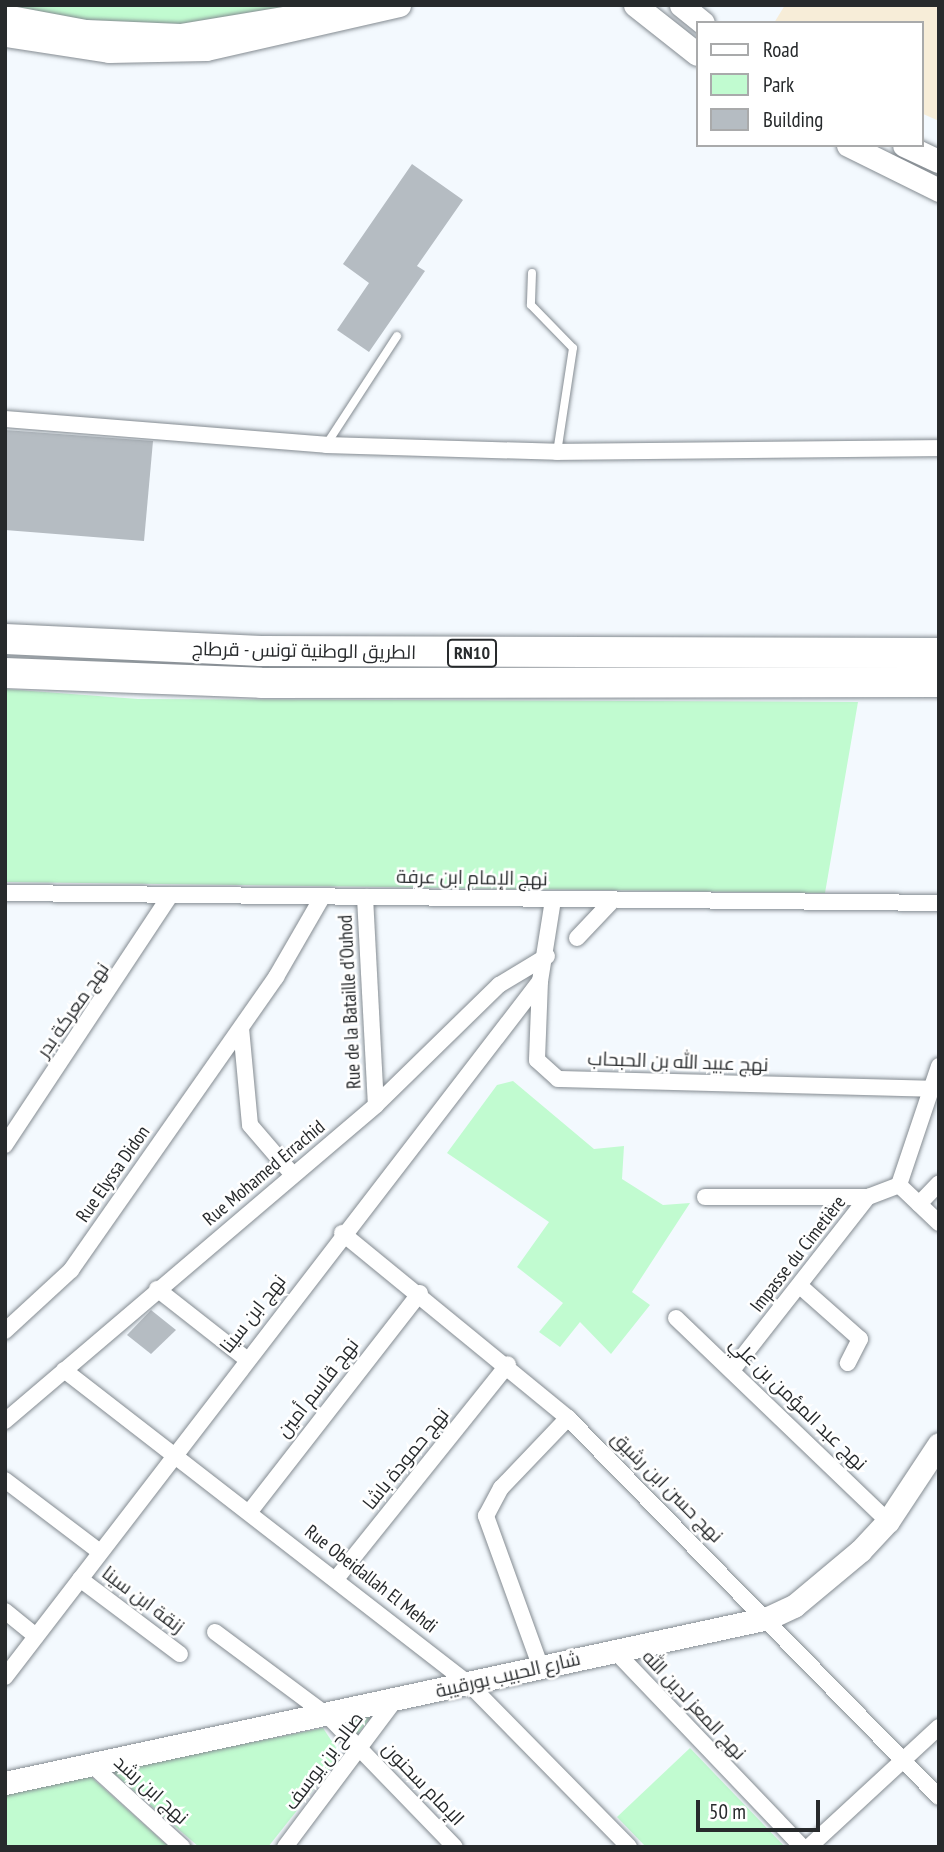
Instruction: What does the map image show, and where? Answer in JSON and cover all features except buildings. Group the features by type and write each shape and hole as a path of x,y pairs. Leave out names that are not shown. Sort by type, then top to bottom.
{"highway":[{"name":"الطريق الوطنية تونس - قرطاج","path":"5,639 261,651 939,653"},
{"name":"الطريق الوطنية تونس - قرطاج","path":"5,673 261,683 939,682"}],"street":[{"path":"5,16 97,32 180,34 351,5"},
{"path":"5,35 109,51 206,49 399,5"},
{"path":"635,5 696,53"},
{"path":"681,5 701,21"},
{"path":"852,147 939,190"},
{"path":"908,147 939,161"},
{"path":"5,419 326,445 557,452 939,448"},
{"name":"نهج الإمام ابن عرفة","path":"5,893 321,899 365,897 939,903"},
{"name":"نهج معركة بدر","path":"5,1145 170,896"},
{"name":"Rue de la Bataille d'Ouhod","path":"365,897 376,1105"},
{"name":"Rue Elyssa Didon","path":"5,1331 71,1270 241,1028 321,899"},
{"name":"نهج عبيد الله بن الحبحاب","path":"553,900 547,956 540,981 537,1059 558,1079 932,1089"},
{"path":"577,938 613,900"},
{"name":"Rue Mohamed Errachid","path":"5,1421 376,1105 499,985 547,956"},
{"name":"نهج ابن سينا","path":"5,1677 245,1359 540,981"},
{"path":"241,1028 250,1125 293,1175"},
{"path":"939,1066 899,1185 939,1223"},
{"path":"919,1204 939,1183"},
{"name":"Impasse du Cimetière","path":"705,1197 868,1197 899,1185"},
{"name":"Impasse du Cimetière","path":"733,1369 868,1197"},
{"name":"نهج حسن ابن رشيق","path":"342,1233 508,1364 568,1418 768,1618 939,1797"},
{"path":"800,1286 860,1339 848,1363"},
{"path":"157,1289 245,1359"},
{"name":"نهج قاسم أمين","path":"251,1510 420,1293"},
{"name":"نهج عبد المؤمن بن علي","path":"676,1318 733,1369 888,1521"},
{"name":"نهج حمودة باشا","path":"336,1578 508,1364"},
{"name":"Rue Obeidallah El Mehdi","path":"64,1370 251,1510 469,1684 629,1847"},
{"path":"541,1668 486,1516 496,1494 568,1418"},
{"name":"شارع الحبيب بورقيبة","path":"5,1783 328,1716 768,1618 824,1584 888,1521 939,1444"},
{"path":"5,1480 100,1552"},
{"name":"زنقة ابن سينا","path":"80,1579 180,1654"},
{"path":"5,1611 36,1636"},
{"name":"الإمام سحنون","path":"215,1632 328,1716 455,1847"},
{"name":"نهج المعز لدين الله","path":"615,1651 802,1847"},
{"name":"صالح بن يوسف","path":"285,1847 361,1751 394,1700"},
{"path":"809,1847 939,1727"},
{"name":"نهج ابن رشد","path":"92,1765 182,1847"}],"lane":[{"path":"532,273 531,304 573,348 557,452"},
{"path":"326,445 397,336"}],"shaded area":[{"path":"785,5 939,5 939,121 923,114 923,21 775,21"}],"green space":[{"path":"5,5 315,5 250,22 112,31"},
{"path":"5,689 138,699 858,702 825,893 5,882"},
{"path":"513,1081 594,1149 624,1146 622,1179 663,1205 690,1203 632,1292 650,1305 611,1354 580,1322 560,1347 539,1332 563,1303 517,1267 549,1222 447,1153 497,1085"},
{"path":"372,1716 355,1737 344,1722"},
{"path":"323,1728 341,1755 268,1847 199,1847 111,1771"},
{"path":"690,1748 785,1847 646,1847 617,1817"},
{"path":"89,1775 169,1847 5,1847 5,1794"}]}
